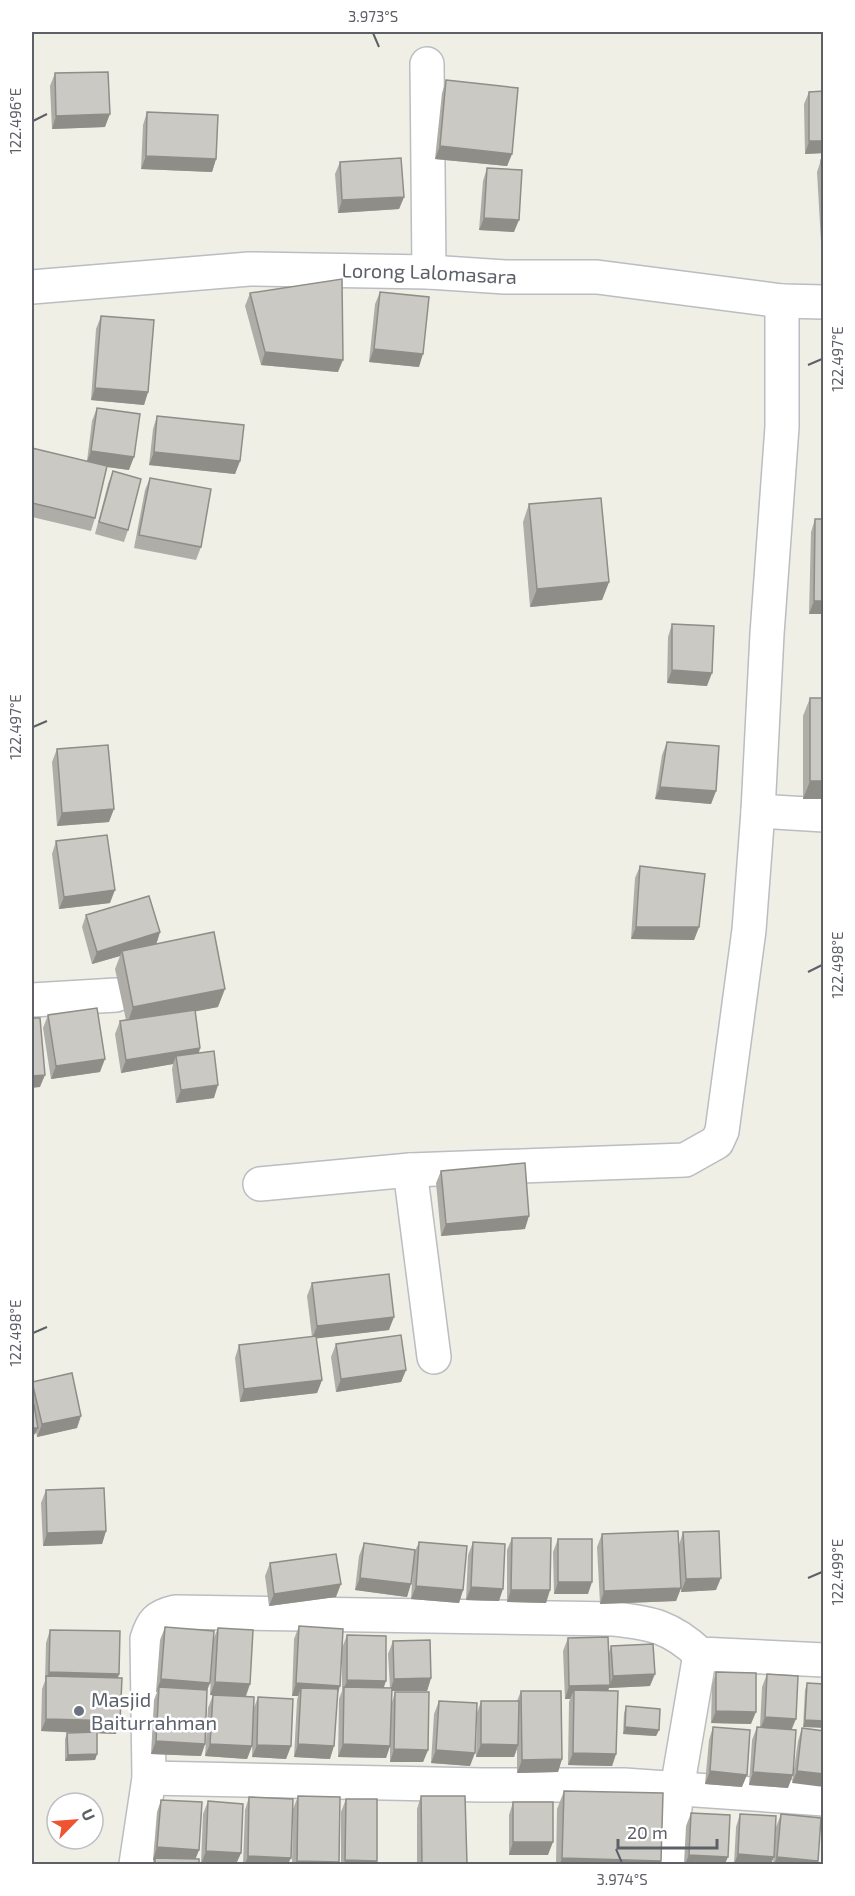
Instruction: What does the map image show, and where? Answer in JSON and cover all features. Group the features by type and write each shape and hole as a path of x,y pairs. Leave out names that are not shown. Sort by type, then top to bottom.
{"street":[{"path":"427,64 429,272"},
{"name":"Lorong Lalomasara","path":"32,286 249,269 429,272 505,277 597,277 782,301 824,302"},
{"path":"260,1184 410,1170 685,1160 717,1142 722,1131 748,942 782,427 782,301"},
{"path":"758,811 824,815"},
{"path":"32,1000 116,995"},
{"path":"410,1170 434,1357"},
{"path":"136,1864 149,1778 147,1639 152,1624 160,1616 175,1612 614,1619 651,1622 681,1636 700,1654 824,1660"},
{"path":"669,1864 678,1790 700,1654"},
{"path":"149,1778 482,1785 624,1785 824,1799"}],"building":[{"path":"108,72 110,114 56,116 55,73"},
{"path":"446,80 518,88 512,154 440,146"},
{"path":"824,91 824,141 809,141 809,92"},
{"path":"147,112 218,115 216,159 146,156"},
{"path":"401,158 404,197 342,200 340,162"},
{"path":"824,159 824,194 821,160"},
{"path":"487,168 522,170 519,220 484,218"},
{"path":"342,279 343,360 265,352 250,293"},
{"path":"380,292 429,297 423,354 374,349"},
{"path":"101,316 154,320 148,392 95,388"},
{"path":"97,408 140,414 134,457 91,451"},
{"path":"157,416 244,425 240,461 154,452"},
{"path":"32,448 107,466 95,518 32,503"},
{"path":"113,471 141,479 128,530 99,522"},
{"path":"150,478 211,489 201,547 139,535"},
{"path":"601,498 609,582 537,589 529,504"},
{"path":"815,519 824,519 824,601 814,601"},
{"path":"672,624 714,626 712,673 672,670"},
{"path":"810,698 824,698 824,781 810,781"},
{"path":"667,742 719,746 716,791 660,787"},
{"path":"108,745 114,809 62,813 57,749"},
{"path":"107,835 115,890 64,897 56,841"},
{"path":"640,866 705,874 699,927 636,927"},
{"path":"149,896 160,932 97,952 86,915"},
{"path":"214,932 225,989 133,1007 122,951"},
{"path":"97,1008 105,1059 56,1066 48,1015"},
{"path":"195,1010 200,1048 126,1060 120,1021"},
{"path":"32,1018 40,1018 45,1075 32,1076"},
{"path":"214,1051 218,1085 181,1090 176,1056"},
{"path":"525,1163 529,1216 446,1224 441,1171"},
{"path":"389,1274 394,1317 317,1326 312,1283"},
{"path":"401,1335 406,1370 341,1379 336,1344"},
{"path":"316,1336 322,1380 244,1389 239,1345"},
{"path":"72,1373 81,1416 42,1424 32,1382"},
{"path":"32,1405 34,1405 38,1428 32,1428"},
{"path":"104,1488 106,1531 47,1533 46,1490"},
{"path":"678,1531 681,1588 604,1591 602,1534"},
{"path":"719,1531 721,1578 686,1579 683,1532"},
{"path":"512,1538 551,1538 550,1590 511,1590"},
{"path":"558,1539 592,1539 592,1582 558,1582"},
{"path":"419,1542 467,1546 463,1590 416,1586"},
{"path":"473,1542 505,1544 503,1589 471,1587"},
{"path":"364,1543 415,1550 411,1584 360,1578"},
{"path":"336,1554 341,1584 274,1594 270,1563"},
{"path":"299,1626 343,1629 340,1686 296,1683"},
{"path":"165,1627 214,1631 210,1683 161,1679"},
{"path":"218,1628 253,1630 250,1684 215,1682"},
{"path":"50,1630 120,1631 119,1674 49,1672"},
{"path":"347,1635 386,1636 386,1681 347,1680"},
{"path":"608,1637 610,1685 569,1686 568,1638"},
{"path":"430,1640 431,1678 394,1679 393,1641"},
{"path":"653,1644 655,1674 613,1676 611,1646"},
{"path":"716,1672 756,1673 756,1712 716,1711"},
{"path":"767,1674 798,1676 796,1719 765,1717"},
{"name":"Masjid Baiturrahman","path":"46,1676 122,1678 120,1721 46,1719"},
{"path":"807,1683 824,1684 824,1721 805,1720"},
{"path":"159,1687 207,1690 205,1744 156,1741"},
{"path":"344,1687 392,1688 390,1746 343,1744"},
{"path":"301,1688 338,1689 334,1746 298,1744"},
{"path":"574,1690 618,1691 616,1754 573,1753"},
{"path":"521,1691 561,1691 562,1759 522,1760"},
{"path":"395,1692 429,1692 428,1750 394,1749"},
{"path":"213,1695 254,1697 252,1746 210,1744"},
{"path":"258,1697 293,1699 291,1746 257,1745"},
{"path":"439,1701 477,1703 475,1753 436,1750"},
{"path":"481,1701 519,1701 518,1745 481,1744"},
{"path":"626,1706 660,1709 659,1730 625,1727"},
{"path":"713,1727 750,1730 747,1775 710,1771"},
{"path":"757,1727 796,1730 793,1775 753,1772"},
{"path":"802,1728 824,1731 824,1774 797,1771"},
{"path":"97,1732 97,1754 68,1755 67,1733"},
{"path":"564,1791 663,1793 661,1861 562,1858"},
{"path":"298,1796 340,1797 339,1862 297,1861"},
{"path":"421,1796 465,1796 467,1864 422,1864"},
{"path":"249,1797 293,1799 291,1858 248,1856"},
{"path":"346,1799 377,1799 377,1861 345,1860"},
{"path":"161,1800 202,1802 199,1850 157,1847"},
{"path":"208,1801 243,1804 241,1853 206,1851"},
{"path":"513,1802 553,1802 553,1842 513,1842"},
{"path":"691,1813 730,1815 728,1857 689,1855"},
{"path":"740,1814 776,1816 774,1857 738,1854"},
{"path":"781,1814 821,1818 818,1861 777,1857"},
{"path":"155,1858 199,1859 199,1864 155,1864"}],"place":[{"name":"Masjid Baiturrahman","path":"79,1711"}]}
